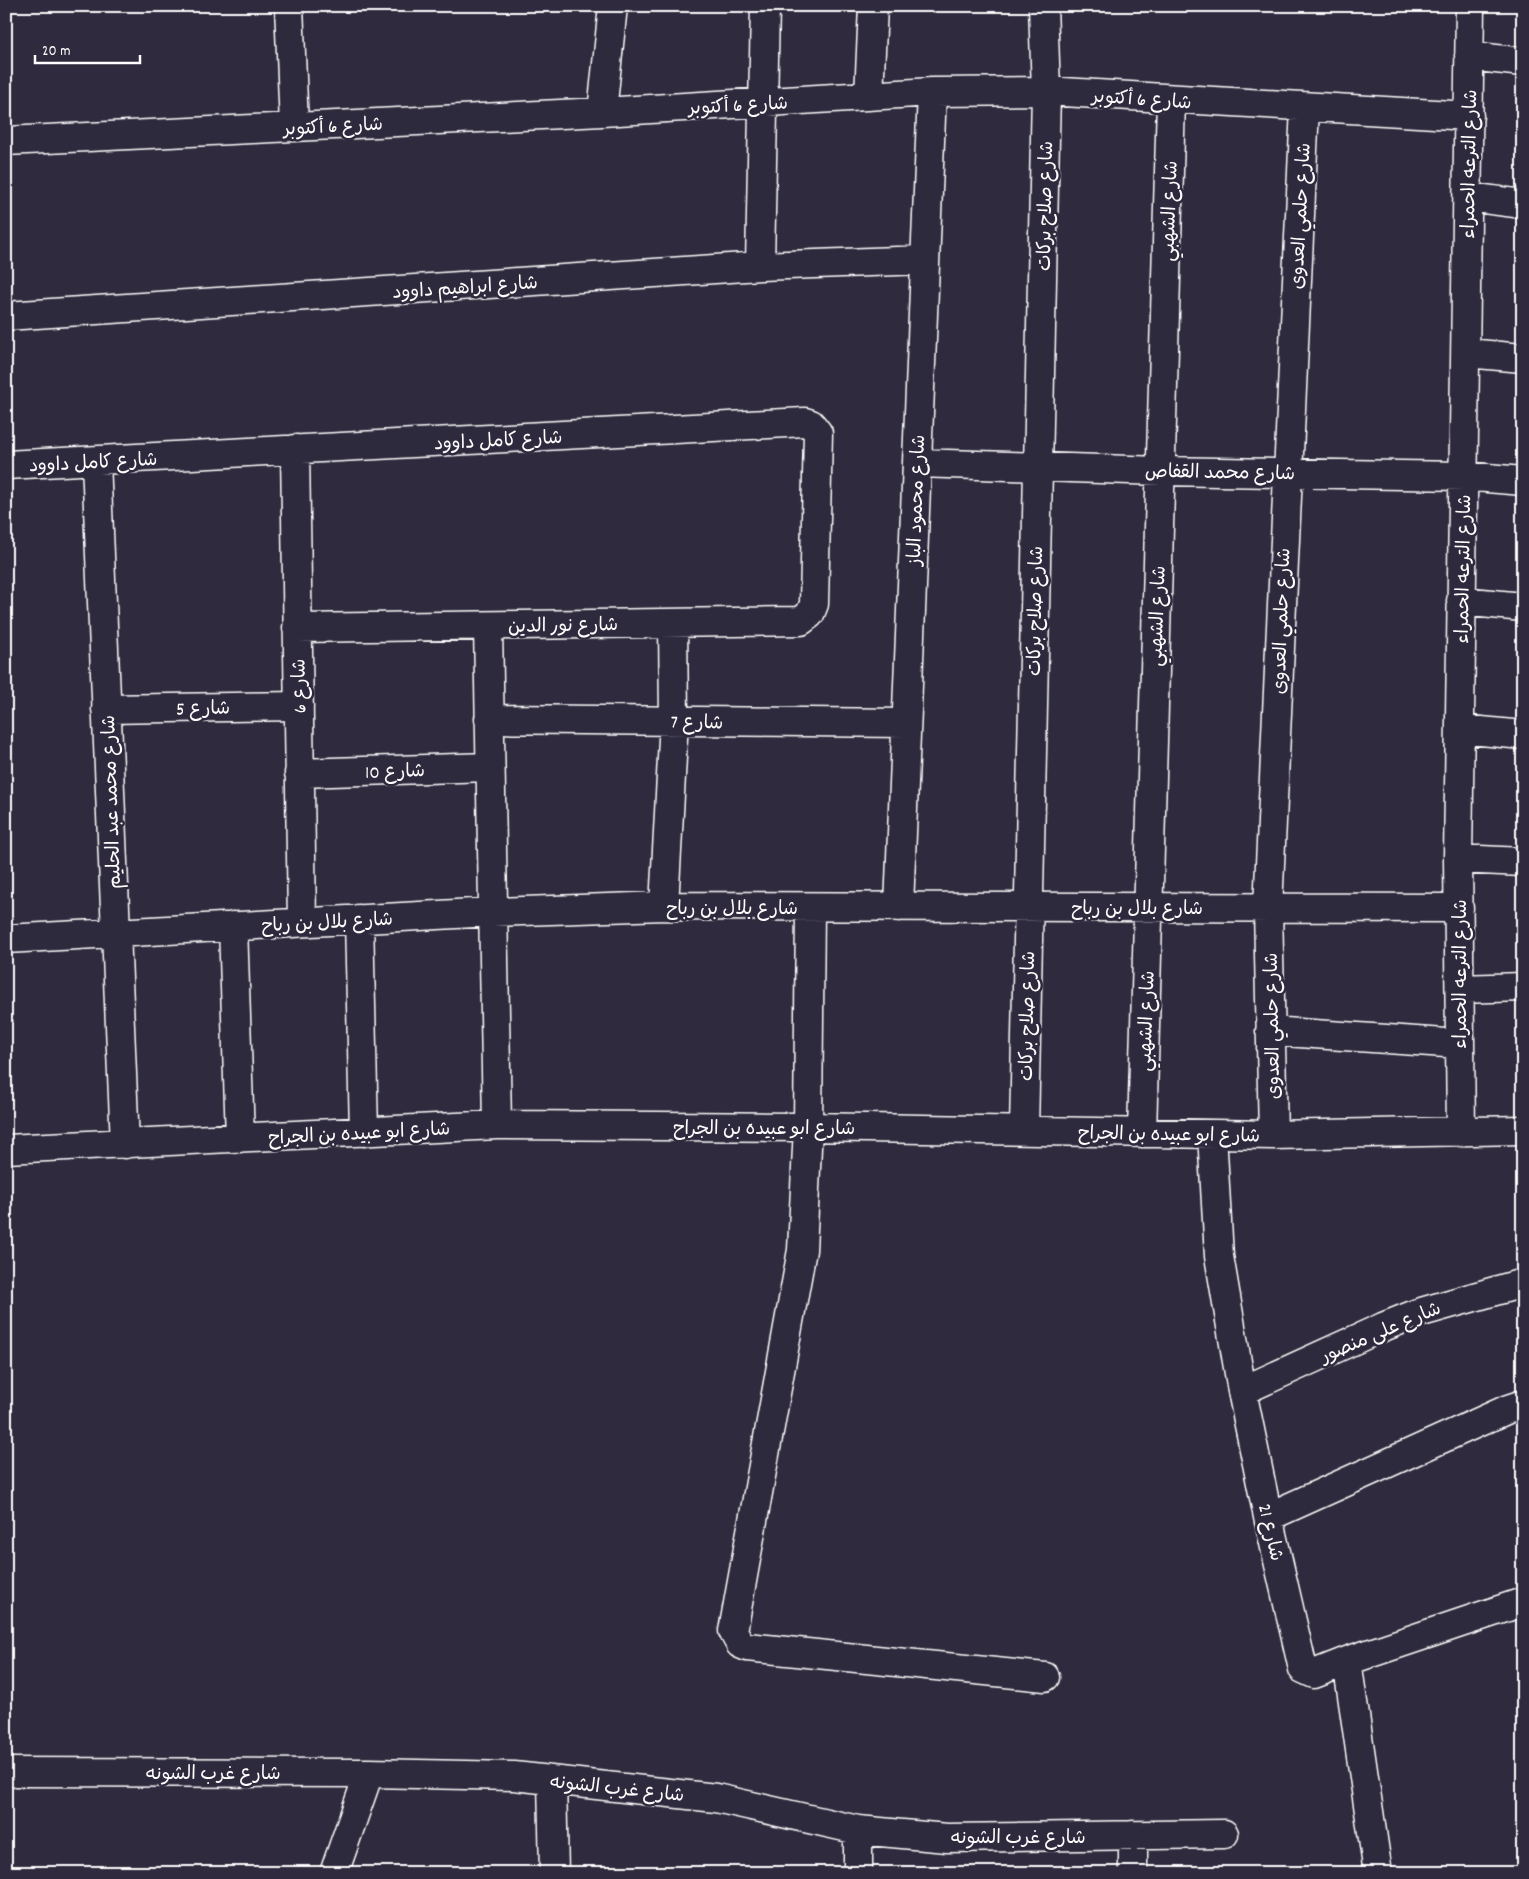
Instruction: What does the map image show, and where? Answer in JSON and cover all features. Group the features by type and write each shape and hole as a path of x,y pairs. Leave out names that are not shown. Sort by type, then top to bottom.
{"street":[{"path":"289,6 294,126"},
{"path":"602,112 614,6"},
{"path":"760,266 765,6"},
{"path":"869,96 873,6"},
{"name":"شارع صلاح بركات","path":"1024,1130 1046,92 1043,6"},
{"name":"شارع الترعه الحمراء","path":"1461,1132 1458,859 1470,6"},
{"path":"1469,56 1523,62"},
{"name":"شارع 6 أكتوبر","path":"6,142 294,126 602,112 932,92 1046,92 1469,116"},
{"name":"شارع محمود الباز","path":"898,907 932,92"},
{"name":"شارع الشهبي","path":"1142,1133 1171,100"},
{"name":"شارع حلمي العدوى","path":"1273,1136 1268,908 1286,472 1305,107"},
{"path":"1468,197 1523,204"},
{"name":"شارع ابراهيم داوود","path":"6,316 760,266 925,260"},
{"path":"1466,353 1523,358"},
{"name":"شارع كامل داوود","path":"6,465 805,422 815,428 820,438 814,599"},
{"name":"شارع 6","path":"295,449 302,922"},
{"name":"شارع محمد عبد الحليم","path":"96,461 125,1144"},
{"name":"شارع محمد القفاص","path":"917,463 1160,471 1463,476 1523,481"},
{"name":"شارع نور الدين","path":"297,628 801,621 810,614 814,599"},
{"path":"1462,601 1523,607"},
{"path":"664,906 674,720 673,623"},
{"path":"488,626 497,1125"},
{"name":"شارع 5","path":"106,709 298,706"},
{"name":"شارع 7","path":"489,719 906,723"},
{"path":"1460,729 1523,735"},
{"name":"شارع 10","path":"300,773 490,767"},
{"path":"1458,859 1523,862"},
{"name":"شارع بلال بن رباح","path":"6,939 492,912 664,906 1459,908"},
{"path":"810,907 808,1127 802,1250 732,1624 736,1638 747,1647 1045,1677"},
{"path":"359,919 364,1132"},
{"path":"233,926 240,1138"},
{"path":"1460,989 1523,987"},
{"path":"1270,1030 1460,1044"},
{"name":"شارع ابو عبيده بن الجراح","path":"6,1149 497,1125 1024,1130 1273,1136 1523,1130"},
{"name":"شارع 21","path":"1212,1134 1219,1256 1242,1391 1268,1517 1303,1669 1314,1674 1347,1661"},
{"name":"شارع على منصور","path":"1242,1391 1418,1313 1523,1283"},
{"path":"1268,1517 1508,1409 1523,1404"},
{"path":"1378,1873 1347,1661 1523,1602"},
{"name":"شارع غرب الشونه","path":"6,1772 369,1773 514,1776 716,1798 858,1830 947,1838 1224,1834"},
{"path":"334,1873 369,1773"},
{"path":"552,1780 554,1873"},
{"path":"858,1830 858,1873"},
{"path":"1132,1873 1133,1835"}]}
